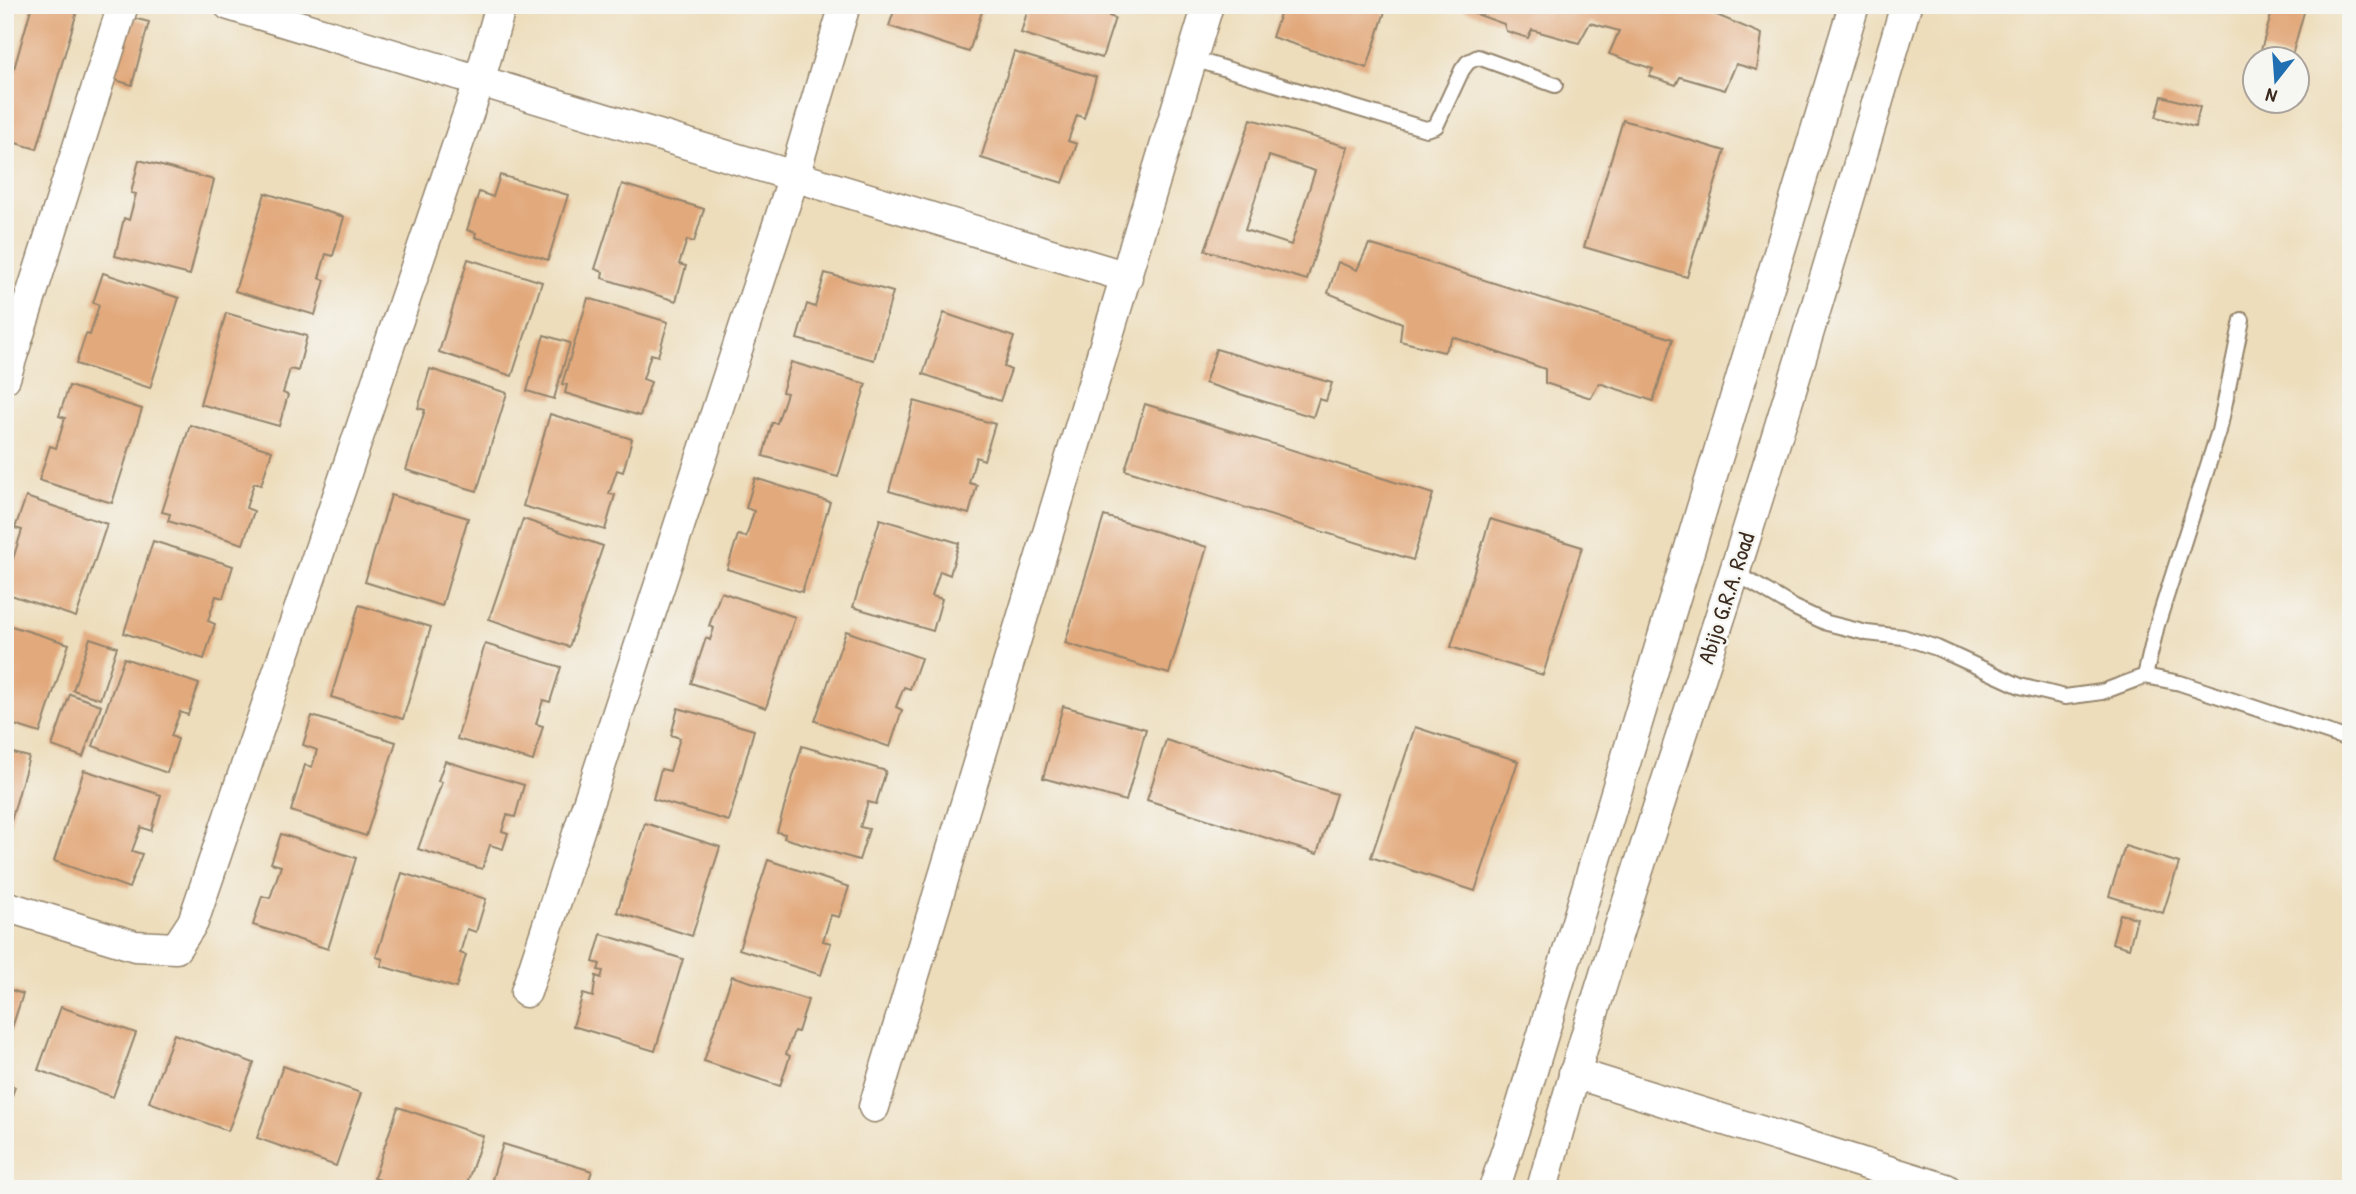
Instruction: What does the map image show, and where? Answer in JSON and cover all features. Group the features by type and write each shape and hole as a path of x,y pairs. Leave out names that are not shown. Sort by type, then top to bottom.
{"street":[{"path":"5,378 123,5"},
{"path":"229,5 1127,277"},
{"path":"5,906 135,946 176,948 192,922 480,82 501,5"},
{"path":"526,992 794,176 845,5"},
{"path":"874,1107 1209,5"},
{"path":"1494,1189 1854,5"},
{"name":"Abijo G.R.A. Road","path":"1542,1189 1574,1073 1734,572 1906,5"},
{"path":"1574,1073 1932,1187"}],"lane":[{"path":"1193,59 1426,129 1436,126 1462,70 1468,62 1478,57 1555,85"},
{"path":"2145,676 2157,625 2219,432 2242,320"},
{"path":"1734,572 1795,608 1827,623 1867,633 1903,637 1937,648 2020,685 2053,694 2065,697 2102,692 2145,676 2180,683 2351,740"}],"building":[{"path":"32,5 79,5 37,149 5,140 5,81 10,83"},
{"path":"896,5 984,5 969,52 889,26"},
{"path":"1029,5 1112,5 1109,16 1115,18 1102,58 1021,33"},
{"path":"1283,5 1387,5 1367,68 1272,37"},
{"path":"1464,5 1712,5 1712,13 1762,34 1757,70 1736,64 1725,90 1680,77 1676,85 1649,76 1653,69 1609,54 1619,31 1590,23 1579,43 1532,30 1528,38 1506,31 1504,24 1465,10"},
{"path":"2274,5 2306,5 2295,46 2262,46"},
{"path":"129,17 149,22 132,85 112,79"},
{"path":"1014,52 1096,77 1084,118 1077,115 1068,141 1077,144 1063,183 981,158"},
{"path":"2162,96 2200,107 2195,127 2156,117"},
{"path":"1251,119 1348,147 1307,280 1205,250","holes":["1269,156 1315,171 1291,245 1245,230"]},
{"path":"1623,120 1725,151 1687,277 1584,247"},
{"path":"139,160 214,180 190,275 115,256 124,218 129,220 136,194 131,193"},
{"path":"500,175 568,195 548,260 475,237 476,233 467,230 479,192 493,197"},
{"path":"622,184 704,209 694,242 687,240 679,264 686,266 676,301 602,278 603,272 595,269"},
{"path":"265,193 344,217 333,256 326,254 319,278 325,280 315,315 235,291"},
{"path":"1369,244 1673,339 1653,401 1599,383 1591,398 1545,383 1545,369 1453,337 1444,352 1400,341 1402,323 1328,293 1338,262 1357,270"},
{"path":"468,259 542,282 512,376 439,352"},
{"path":"103,273 179,298 150,388 76,364 86,334 90,335 99,305 93,303"},
{"path":"825,273 893,292 874,360 797,339 807,304 815,307"},
{"path":"588,298 668,322 658,356 651,354 643,379 651,382 640,416 565,393 567,385 562,384"},
{"path":"226,313 307,336 298,371 290,369 283,393 288,395 279,426 200,404"},
{"path":"944,313 1014,337 1004,367 1011,370 1000,401 923,374"},
{"path":"544,335 570,343 554,399 527,391"},
{"path":"1216,349 1332,383 1326,401 1319,399 1313,417 1205,383"},
{"path":"791,362 866,384 838,477 763,456 772,423 777,423 787,393 782,392"},
{"path":"430,369 507,393 477,491 406,470 425,410 418,408"},
{"path":"69,386 142,409 112,503 39,480 50,446 56,448 65,418 59,416"},
{"path":"914,401 995,424 984,460 976,457 969,483 977,485 969,514 889,491"},
{"path":"1145,404 1433,494 1413,560 1125,470"},
{"path":"550,414 632,439 623,472 617,470 609,494 615,495 605,530 523,506"},
{"path":"190,425 272,451 261,485 254,483 246,508 254,511 243,544 168,521 170,514 162,512"},
{"path":"755,478 830,502 802,592 727,569 738,535 746,537 754,511 746,508"},
{"path":"391,495 468,518 442,606 365,582"},
{"path":"26,497 107,524 76,617 5,593 5,559 12,562 22,530 15,528"},
{"path":"1104,516 1207,547 1169,674 1065,643"},
{"path":"523,519 603,546 569,647 489,619"},
{"path":"880,519 959,543 950,575 940,571 932,596 942,599 933,631 853,607"},
{"path":"1490,519 1582,547 1543,675 1451,647"},
{"path":"153,541 233,566 223,598 216,596 208,621 215,624 204,659 124,633"},
{"path":"721,592 795,617 766,708 691,683 706,638 710,640 714,628 709,626"},
{"path":"359,605 431,627 403,719 331,697"},
{"path":"5,624 69,644 40,733 5,722"},
{"path":"846,631 921,658 910,689 904,687 896,707 902,710 890,747 815,721"},
{"path":"90,638 117,647 100,699 73,690"},
{"path":"485,644 561,667 550,702 543,700 536,724 543,726 533,761 457,739"},
{"path":"124,658 199,684 188,715 180,712 171,736 178,739 167,773 93,746"},
{"path":"70,694 101,705 83,757 52,746"},
{"path":"1063,706 1146,729 1126,801 1043,778"},
{"path":"678,708 754,730 729,821 653,799 661,769 670,771 680,738 671,735"},
{"path":"312,716 396,742 366,836 291,811 305,765 312,767 317,750 303,745"},
{"path":"1415,727 1518,761 1475,891 1371,857"},
{"path":"1166,740 1336,794 1317,854 1147,800"},
{"path":"802,746 886,771 876,804 868,802 860,827 869,829 859,860 784,838 785,834 777,832"},
{"path":"5,751 29,757 6,839 5,838"},
{"path":"445,761 524,785 515,817 507,815 502,831 508,833 503,849 490,845 482,869 418,849 442,782 438,781"},
{"path":"84,770 161,795 151,831 141,827 132,851 142,854 129,888 54,861"},
{"path":"645,823 720,847 692,936 617,912"},
{"path":"281,834 356,858 328,949 253,925 262,896 270,898 281,866 271,863"},
{"path":"2125,846 2179,863 2163,913 2109,896"},
{"path":"768,860 849,887 839,917 831,915 823,941 831,943 821,975 739,949"},
{"path":"402,873 486,899 476,932 467,929 460,953 466,955 456,988 381,966 383,959 376,957"},
{"path":"2120,914 2137,918 2129,948 2112,943"},
{"path":"601,934 683,959 655,1051 573,1026 583,994 593,997 596,976 601,978 603,971 598,970 600,964 593,962"},
{"path":"732,976 808,1000 798,1032 794,1031 786,1054 790,1056 780,1086 704,1061"},
{"path":"5,988 23,994 6,1046 5,1045"},
{"path":"61,1007 136,1033 113,1097 38,1070"},
{"path":"174,1034 254,1063 228,1131 149,1102"},
{"path":"283,1066 361,1093 336,1166 257,1138"},
{"path":"5,1083 15,1087 6,1112 5,1112"},
{"path":"398,1107 483,1136 465,1189 404,1189 374,1178"},
{"path":"503,1144 592,1171 586,1189 489,1189"}]}
